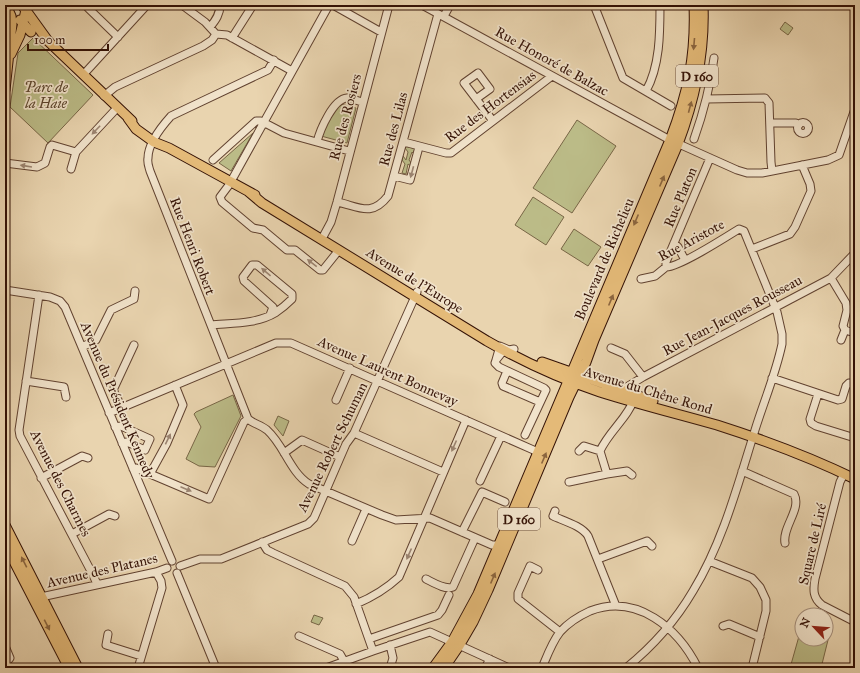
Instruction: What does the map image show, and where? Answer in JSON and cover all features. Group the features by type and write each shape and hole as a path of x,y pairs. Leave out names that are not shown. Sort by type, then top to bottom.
{"main road":[{"path":"6,5 32,32 48,41"},
{"path":"5,90 12,24 11,16 6,5"},
{"name":"Boulevard de Richelieu","path":"674,142 692,63 695,30 694,5"},
{"name":"Boulevard de Richelieu","path":"538,452 565,390 576,376 594,340 674,142 689,113 700,64 703,33 703,5"},
{"path":"9,57 20,36 27,7"},
{"name":"Avenue de l’Europe","path":"27,7 48,41 104,96 155,140 249,192 265,198 324,234 501,349 576,376"},
{"path":"20,36 26,32 32,32"},
{"name":"Avenue de l’Europe","path":"249,192 262,203 339,250 484,333 514,349 576,376"},
{"name":"Avenue du Chêne Rond","path":"576,376 634,398 792,451 855,479"},
{"name":"D 160","path":"433,668 456,644 473,622 488,590 576,376"},
{"name":"D 160","path":"444,668 478,594 538,452"},
{"path":"5,525 78,668"},
{"path":"5,544 69,668"}],"street":[{"path":"90,5 88,8 118,37"},
{"path":"182,5 208,25 216,34 227,35 292,71"},
{"path":"208,25 215,21 220,12 220,5"},
{"path":"232,38 253,5"},
{"path":"329,5 231,182 220,197 222,202 252,228 263,230 287,250 295,250 320,270 323,270 339,250"},
{"path":"333,5 381,32"},
{"name":"Rue des Rosiers","path":"324,234 331,222 337,202 349,150 389,5"},
{"name":"Rue Honoré de Balzac","path":"422,5 674,142 747,173 772,171 828,160 839,155 855,109"},
{"name":"Rue des Lilas","path":"337,202 360,209 368,209 377,207 383,203 388,196 441,15 450,5"},
{"path":"594,5 622,78 671,106"},
{"path":"646,91 652,80 656,60 660,5"},
{"path":"83,75 118,37 142,7"},
{"path":"104,96 115,87 204,46 212,40 216,34"},
{"path":"694,139 707,99 714,58"},
{"name":"Rue Henri Robert","path":"248,419 150,171 148,158 155,140 166,122 172,116 268,70 274,60"},
{"name":"Rue des Hortensias","path":"404,142 419,147 451,153 552,76"},
{"path":"317,142 324,123 337,103 347,98 363,102"},
{"path":"707,99 765,98 769,103 772,171"},
{"path":"476,99 493,121"},
{"path":"70,169 76,152 117,108"},
{"path":"213,160 256,121 261,121 284,133 349,150"},
{"path":"770,123 796,123 799,125"},
{"path":"5,162 37,167 45,163 52,145 76,152"},
{"path":"394,176 410,180 419,147"},
{"name":"Rue Platon","path":"666,267 666,262 710,158"},
{"path":"752,249 790,234 795,227 811,191 810,184 802,165"},
{"name":"Rue Aristote","path":"626,668 648,649 666,627 693,591 709,561 721,533 742,471 782,344 780,319 776,307 744,231 739,229 685,260 670,267 666,267 655,276 641,279"},
{"path":"674,243 685,260"},
{"name":"Rue Jean-Jacques Rousseau","path":"623,394 625,388 643,377 832,278 855,253"},
{"path":"211,325 252,320 270,315 292,299 292,294 257,265 252,265 243,277 244,281 273,307 270,315"},
{"path":"832,278 846,302 847,310 843,326 845,330 841,340"},
{"name":"Avenue du Président Kennedy","path":"5,290 50,297 60,301 65,307 172,561"},
{"path":"82,347 96,340 111,310 134,299 135,291"},
{"name":"Avenue Robert Schuman","path":"178,569 200,559 221,559 308,524 314,518 340,457 346,444 354,433 416,294"},
{"name":"Avenue des Charmes","path":"39,295 19,430 20,436 97,584"},
{"path":"845,330 855,333"},
{"name":"Avenue Laurent Bonnevay","path":"109,413 226,363 282,342 291,343 350,368 538,452"},
{"path":"122,408 114,392 114,388 134,345"},
{"path":"514,349 509,350 500,346 501,349 496,360 498,367 546,390 525,435"},
{"path":"611,348 625,354 643,377"},
{"path":"336,400 350,368"},
{"path":"507,371 502,383 504,386 540,402"},
{"path":"772,378 838,400 842,399 846,386 849,383 855,384"},
{"path":"26,381 64,387 66,396"},
{"path":"150,474 167,443 183,405 175,385"},
{"path":"818,394 810,418 811,423 816,426 855,438"},
{"path":"607,474 600,451 614,428 631,408 634,398"},
{"path":"133,469 136,468 209,499 244,422 248,419 266,429 304,480 366,509 396,520 430,518 494,546 498,545"},
{"path":"356,604 384,590 399,577 466,420"},
{"path":"115,427 121,426 150,439 145,450 127,442 122,443"},
{"path":"354,433 443,472"},
{"path":"480,481 501,436"},
{"path":"284,453 302,440 340,457"},
{"path":"579,451 584,446 600,451"},
{"path":"41,478 82,456 88,458"},
{"path":"568,482 627,471 632,475"},
{"path":"742,471 794,494 796,498 796,505 786,530 785,543"},
{"name":"Square de Liré","path":"844,474 840,482 813,589 817,601 822,605 855,622"},
{"path":"462,532 482,492 505,502"},
{"path":"352,541 366,509"},
{"path":"555,511 553,516 586,532 616,606"},
{"path":"72,534 109,514 115,516"},
{"path":"426,579 445,587 453,587 475,538"},
{"path":"598,559 647,541 652,546"},
{"path":"262,542 267,550 345,586 354,597 373,651"},
{"path":"178,569 171,573 167,568 172,561 176,562 216,668"},
{"path":"709,561 752,578 760,587 766,600 766,611 752,668"},
{"path":"538,570 530,566 518,593 518,599 560,632"},
{"name":"Avenue des Platanes","path":"41,597 156,572 167,568"},
{"path":"138,668 162,588 161,581 156,572"},
{"path":"369,639 440,613 449,595"},
{"path":"542,668 553,643 560,632 572,621 585,613 597,609 616,606 638,610 660,621 686,647 698,668"},
{"path":"417,622 421,634"},
{"path":"723,626 728,624 760,637"},
{"path":"326,668 430,632 509,668"},
{"path":"108,634 106,645 141,656"},
{"path":"299,636 340,654 344,662"},
{"path":"390,645 393,658 390,668"},
{"path":"5,646 10,658 5,664"},
{"path":"486,668 490,659"}],"green space":[{"path":"785,22 793,28 788,35 780,29"},
{"name":"Parc de la Haie","path":"33,38 93,95 48,143 10,107 18,53"},
{"path":"341,104 356,108 347,143 321,136 333,112"},
{"path":"577,120 616,146 572,213 533,188"},
{"path":"253,133 231,171 219,163"},
{"path":"405,146 416,149 415,155 412,152 409,160 412,167 408,164 406,174 402,173 405,164 402,160 403,156 406,160 408,152"},
{"path":"533,197 564,217 546,245 515,225"},
{"path":"574,229 601,247 588,266 561,249"},
{"path":"233,395 241,416 215,467 199,466 186,459 201,427 194,414"},
{"path":"278,416 289,421 283,436 274,425"},
{"path":"314,615 323,618 319,625 311,622"},
{"path":"796,647 826,647 821,668 790,668"}]}
